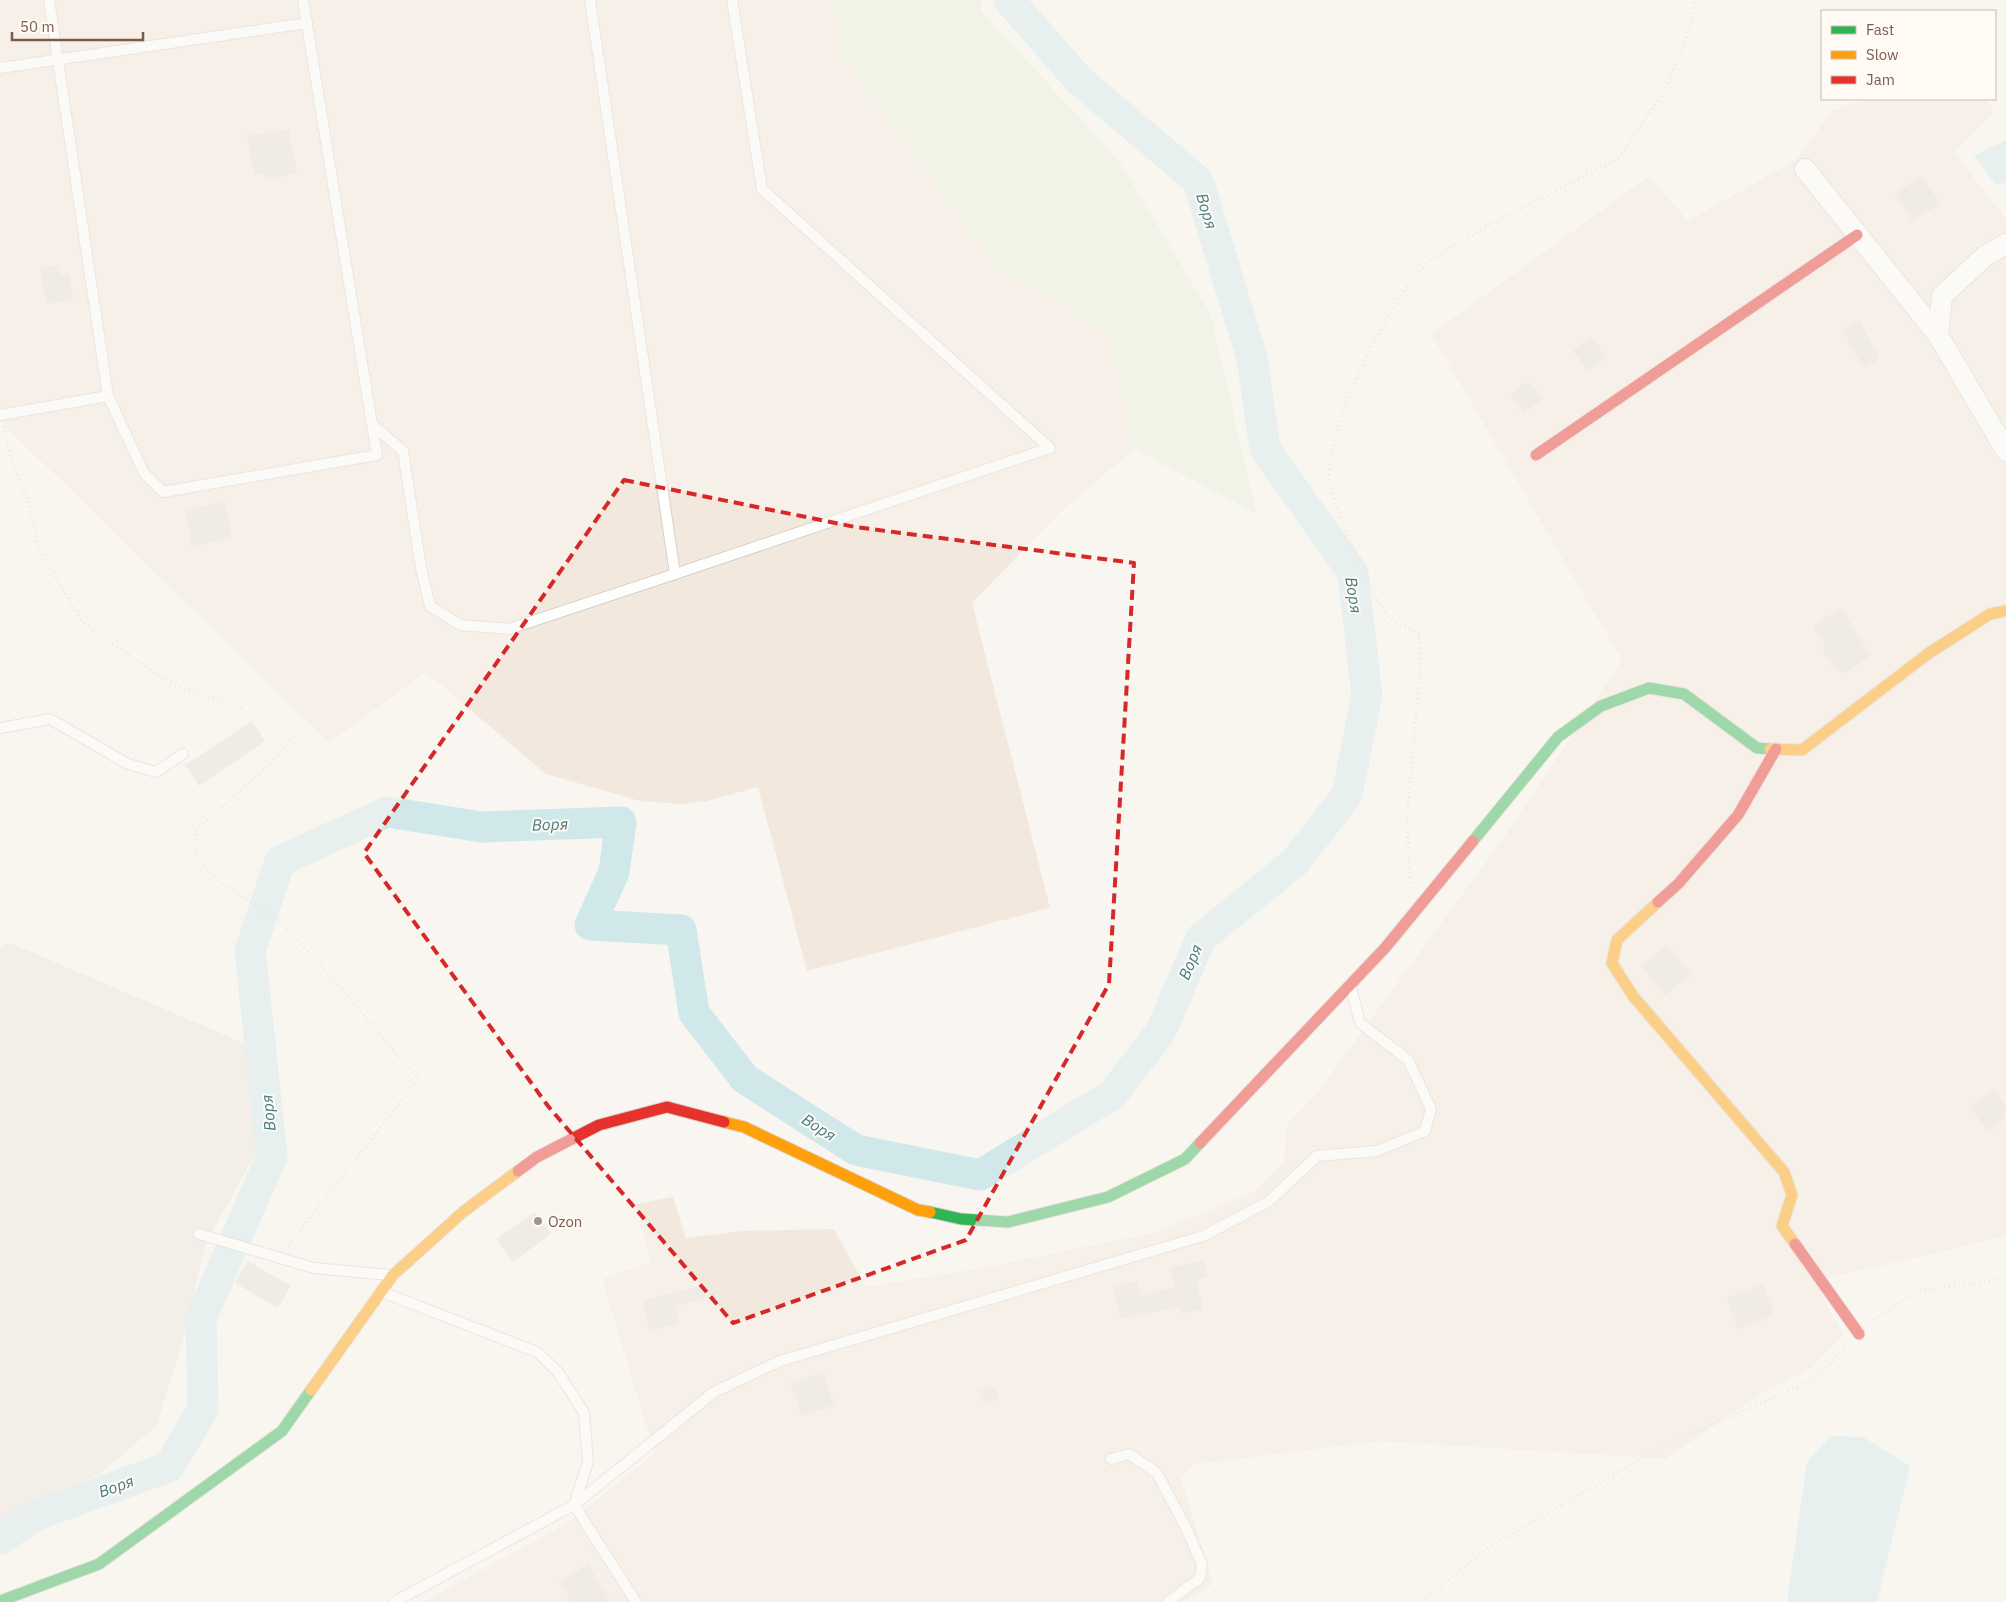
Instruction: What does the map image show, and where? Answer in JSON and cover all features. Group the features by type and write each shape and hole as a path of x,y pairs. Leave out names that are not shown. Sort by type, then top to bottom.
{"street":[{"path":"1805,169 1938,334 2006,450"},
{"path":"1536,455 1857,234"},
{"path":"1938,334 1942,296 1986,256 2006,244"},
{"path":"0,1601 99,1564 282,1431 393,1275 463,1212 537,1157 599,1125 667,1107 744,1128 918,1210 961,1219 1008,1222 1108,1196 1185,1159 1385,948 1558,737 1601,706 1649,688 1684,694 1757,748 1802,750 1929,653 1990,614 2006,611"},
{"path":"1776,749 1738,815 1678,884 1617,940 1612,963 1633,996 1784,1172 1792,1195 1782,1226 1859,1334"}],"lane":[{"path":"49,0 108,396 144,473 163,492 378,455 303,0"},
{"path":"590,0 675,574"},
{"path":"373,425 403,451 421,568 430,606 460,625 509,629 1050,448 762,189 732,0"},
{"path":"0,68 307,23"},
{"path":"0,416 108,396"},
{"path":"0,728 50,719 128,764 156,772 183,754"},
{"path":"394,1602 574,1505 714,1392 780,1361 1203,1236 1268,1202 1318,1156 1377,1151 1425,1131 1431,1109 1408,1060 1360,1023 1350,985"},
{"path":"199,1234 279,1256 314,1268 393,1275"},
{"path":"382,1292 537,1352 558,1372 584,1413 588,1462 574,1505"},
{"path":"1111,1459 1129,1454 1157,1473 1186,1528 1202,1564 1200,1578 1168,1602"},
{"path":"574,1505 636,1602"}],"path":[{"path":"1408,919 1410,874 1407,818 1420,672 1419,634 1388,618 1374,594 1342,522 1328,478 1334,443 1348,397 1369,350 1401,294 1428,261 1493,222 1619,158 1665,90 1685,43 1696,0"},
{"path":"0,416 11,456 29,504 39,549 82,621 154,673 190,690 244,709"},
{"path":"279,1256 418,1079 318,962 276,919 220,882 195,857 195,831 272,762 300,727"},
{"path":"1421,1602 1489,1547 1664,1446 1813,1380 1870,1322 1919,1291 2006,1278"}],"highlighted area":[{"path":"624,480 855,527 1134,563 1109,984 966,1240 733,1323 548,1106 364,853"}],"shaded area":[{"path":"0,0 833,0 840,54 994,264 1107,332 1134,449 1059,513 972,603 1050,908 807,971 758,787 707,801 681,804 640,801 546,774 426,672 329,743 0,421"},
{"path":"1866,100 1988,100 1994,113 1954,152 2006,219 2006,1236 1846,1274 1813,1279 1844,1335 1812,1368 1765,1391 1665,1459 1380,1441 1196,1464 1181,1477 1213,1584 1185,1602 423,1602 568,1523 656,1452 645,1422 602,1279 651,1262 636,1204 673,1197 686,1238 742,1231 834,1229 866,1287 987,1267 1153,1233 1251,1193 1284,1163 1286,1126 1317,1093 1505,836 1622,660 1431,334 1649,176 1688,221 1796,160 1832,111"},
{"path":"8,942 246,1044 257,1151 206,1243 182,1343 157,1425 100,1474 31,1501 0,1522 0,949"}],"green space":[{"path":"833,0 981,0 981,11 1119,161 1211,315 1256,513 1134,449 1107,332 994,264 840,54"}],"water":[{"path":"2006,140 2006,183 1995,184 1974,156"},
{"path":"1831,1436 1863,1437 1910,1466 1877,1602 1787,1602 1807,1462"}],"building":[{"path":"289,129 297,173 266,179 265,173 254,175 247,136"},
{"path":"1922,176 1940,204 1912,221 1895,193"},
{"path":"59,265 61,275 69,274 74,299 46,304 40,268"},
{"path":"1859,320 1880,359 1864,368 1842,330"},
{"path":"1592,337 1607,358 1588,371 1573,350"},
{"path":"1529,381 1542,400 1523,413 1510,394"},
{"path":"225,502 232,538 192,546 185,510"},
{"path":"1841,608 1871,656 1843,674 1841,670 1837,672 1822,649 1826,646 1813,626"},
{"path":"252,721 265,741 199,786 185,765"},
{"path":"1667,945 1691,974 1665,995 1641,966"},
{"path":"1993,1089 2006,1106 2006,1117 1989,1131 1970,1108"},
{"path":"535,1212 551,1234 513,1262 496,1239"},
{"path":"1204,1260 1207,1277 1196,1280 1203,1309 1181,1314 1179,1306 1121,1319 1113,1287 1138,1281 1141,1295 1174,1287 1170,1268"},
{"path":"248,1261 291,1286 278,1308 235,1283"},
{"path":"1763,1284 1774,1315 1738,1329 1726,1298"},
{"path":"703,1286 706,1298 674,1306 679,1323 650,1331 642,1301"},
{"path":"823,1372 834,1405 802,1416 791,1383"},
{"path":"994,1386 999,1399 984,1404 979,1391"},
{"path":"588,1564 611,1602 572,1602 559,1582"}],"waterway":[{"name":"Воря","path":"0,1539 36,1515 169,1467 203,1409 201,1318 272,1156 250,951 280,861 387,812 482,827 621,822 614,872 590,925 681,930 694,1013 745,1079 856,1150 980,1175 1113,1094 1161,1031 1201,938 1295,862 1347,795 1367,695 1353,573 1265,449 1252,358 1198,181 1079,80 1009,0"}],"traffic: fast":[{"path":"1473,841 1558,737 1601,706 1649,688 1684,694 1757,748 1770,749"},
{"path":"930,1212 961,1219 1008,1222 1108,1197 1185,1159 1200,1143"},
{"path":"0,1601 99,1564 282,1431 311,1390"}],"traffic: slow":[{"path":"1770,749 1802,750 1929,653 1990,614 2006,611"},
{"path":"1658,902 1617,940 1612,963 1633,996 1784,1172 1792,1195 1782,1226 1795,1244"},
{"path":"724,1122 744,1127 918,1210 930,1212"},
{"path":"311,1390 393,1275 463,1212 518,1171"}],"traffic: jam":[{"path":"1536,455 1857,235"},
{"path":"1658,902 1678,884 1738,815 1776,749"},
{"path":"1200,1143 1385,948 1473,841"},
{"path":"518,1171 537,1157 599,1125 667,1107 724,1122"},
{"path":"1795,1244 1859,1334"}],"place":[{"name":"Ozon","path":"538,1221"}]}
